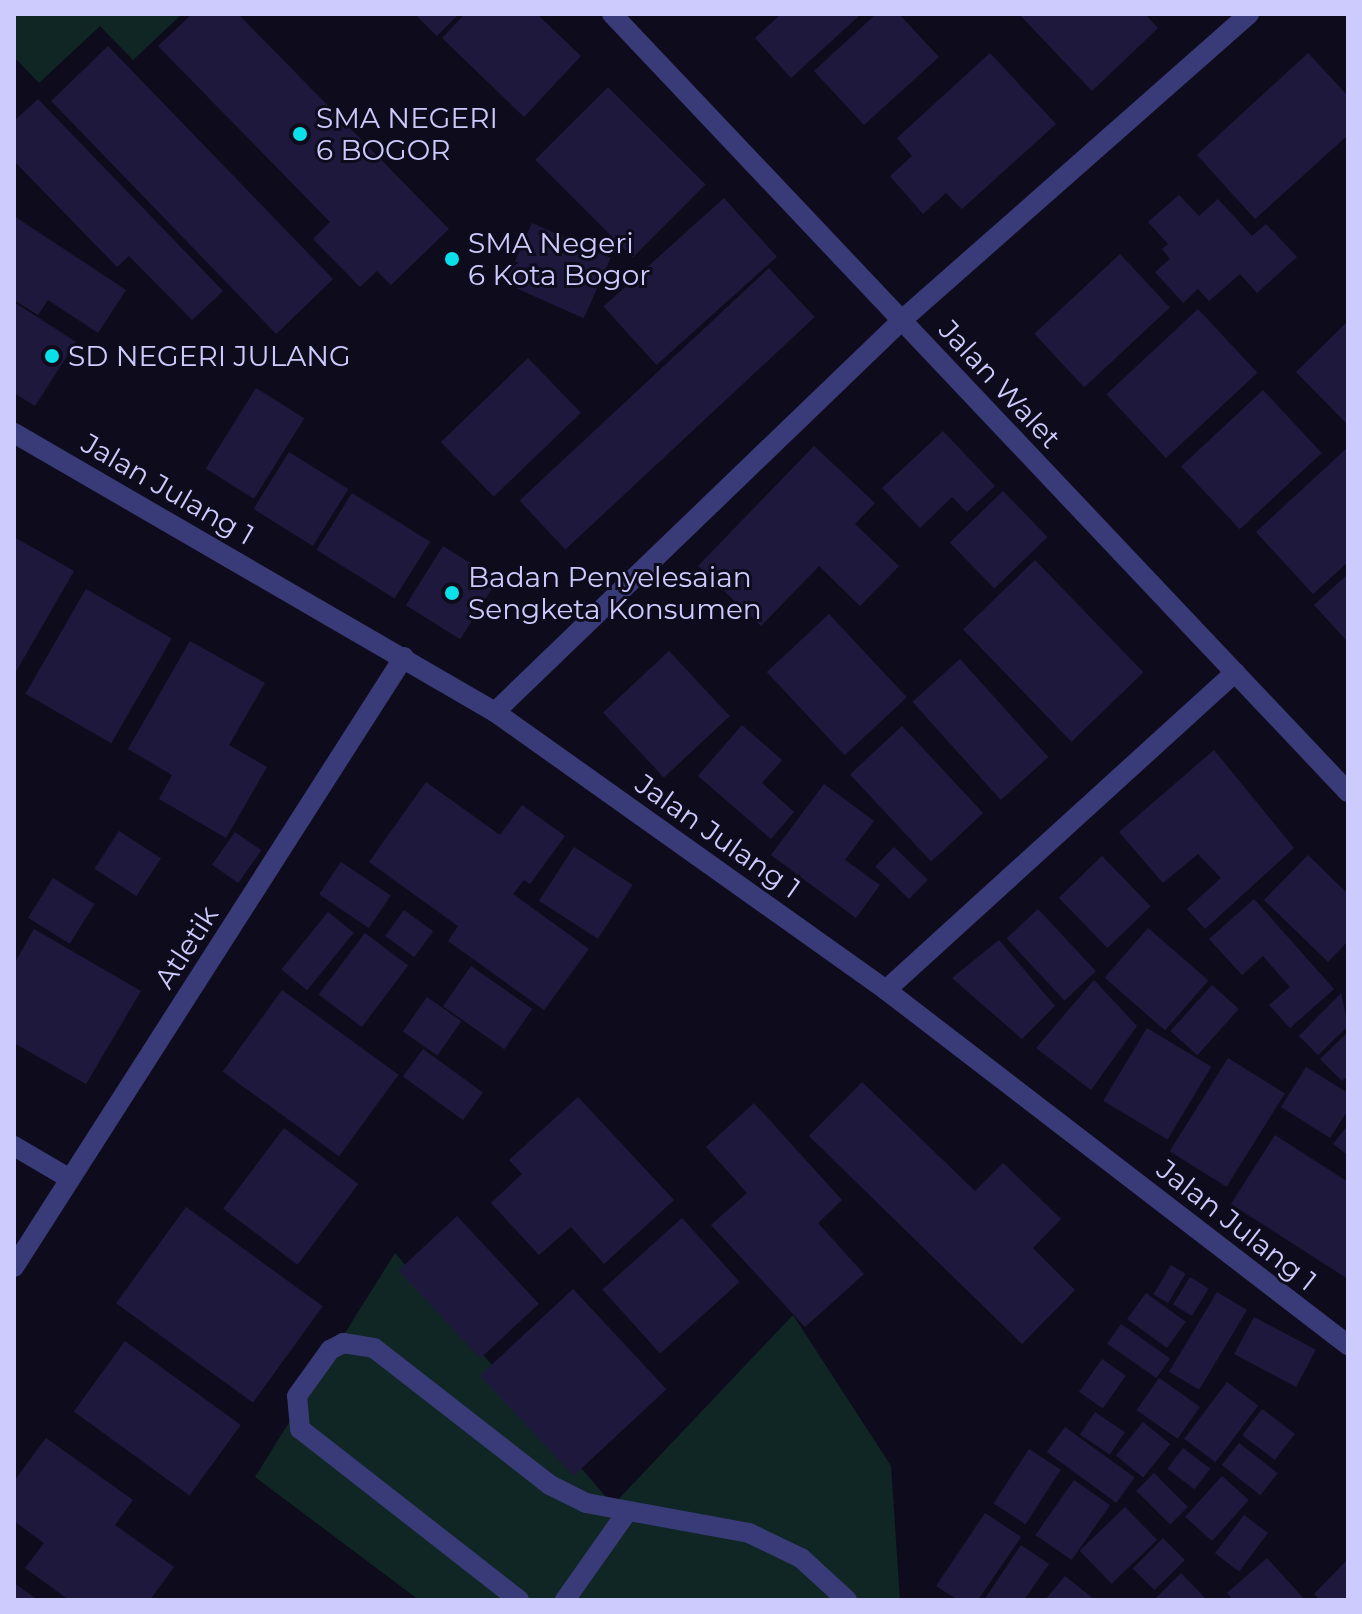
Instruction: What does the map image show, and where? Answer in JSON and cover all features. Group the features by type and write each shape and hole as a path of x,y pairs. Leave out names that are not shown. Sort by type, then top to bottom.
{"street":[{"name":"Jalan Walet","path":"612,14 1348,792"},
{"path":"495,712 902,320 1249,14"},
{"name":"Jalan Julang 1","path":"14,433 495,712 886,990 1348,1345"},
{"name":"Atletik","path":"14,1267 404,657"},
{"path":"886,990 1235,672"},
{"path":"14,1146 70,1179"},
{"path":"519,1600 300,1429 297,1396 330,1350 343,1343 374,1348 550,1485 627,1512 686,1515 749,1533 801,1558 847,1600"},
{"path":"565,1600 627,1512"}],"green space":[{"path":"14,14 182,14 133,60 100,26 39,83 14,57"},
{"path":"395,1253 613,1505 793,1315 891,1466 900,1600 419,1600 255,1477"}],"building":[{"name":"SMA NEGERI 6 BOGOR","path":"192,14 238,14 449,229 391,285 377,271 360,287 313,239 330,222 158,46"},
{"name":"SMA NEGERI 6 BOGOR","path":"415,14 459,14 437,36"},
{"path":"465,14 537,14 581,56 524,117 442,38"},
{"path":"781,14 861,14 791,78 755,38"},
{"path":"876,14 899,14 939,57 864,125 814,71"},
{"path":"1019,14 1145,14 1158,28 1092,91"},
{"name":"SMA NEGERI 6 BOGOR","path":"108,46 333,279 276,334 51,101"},
{"path":"990,53 1056,124 962,209 946,193 923,214 890,176 912,156 897,138"},
{"path":"1308,53 1348,96 1348,135 1255,219 1197,155"},
{"name":"SMA NEGERI 6 BOGOR","path":"608,87 706,185 633,257 535,160"},
{"path":"38,99 223,291 192,320 129,256 117,267 14,161 14,121"},
{"path":"1179,195 1199,216 1218,199 1252,236 1266,224 1297,257 1257,293 1240,274 1209,301 1198,289 1183,303 1155,272 1170,259 1162,249 1168,244 1148,222"},
{"path":"724,198 777,257 656,365 604,306"},
{"name":"SD NEGERI JULANG","path":"14,216 126,290 98,333 48,300 38,315 14,300"},
{"path":"532,223 611,258 584,318 505,283"},
{"path":"1120,254 1170,307 1084,387 1034,334"},
{"path":"769,268 815,317 565,550 520,501"},
{"name":"SD NEGERI JULANG","path":"14,302 76,342 35,406 14,393"},
{"path":"1198,309 1257,373 1166,458 1107,394"},
{"path":"1348,321 1348,420 1346,423 1296,372"},
{"path":"528,358 581,413 494,497 441,442"},
{"path":"256,388 304,418 254,499 206,469"},
{"path":"1263,390 1322,453 1240,529 1181,466"},
{"path":"943,431 995,486 967,512 952,497 920,528 882,488"},
{"path":"814,446 875,503 855,524 899,566 860,606 819,566 761,626 698,566"},
{"path":"1348,447 1348,562 1313,594 1256,532"},
{"path":"289,452 348,489 313,546 253,509"},
{"path":"1003,491 1047,537 994,588 950,542"},
{"path":"352,493 430,542 395,599 316,550"},
{"path":"14,537 74,571 14,675"},
{"name":"Badan Penyelesaian Sengketa Konsumen","path":"443,546 497,580 460,639 406,605"},
{"path":"1035,560 1143,672 1071,742 963,629"},
{"path":"1348,574 1348,642 1314,605"},
{"path":"86,589 172,638 111,743 26,694"},
{"path":"829,614 907,697 845,755 767,672"},
{"path":"190,641 265,683 229,745 267,767 226,838 159,799 172,775 128,749"},
{"path":"669,651 730,716 664,777 603,712"},
{"path":"960,659 1048,757 1001,800 912,702"},
{"path":"742,725 782,760 762,783 794,812 771,839 698,776"},
{"path":"902,726 983,813 931,861 850,774"},
{"path":"1214,750 1294,848 1205,929 1187,909 1221,878 1198,854 1163,883 1119,832"},
{"path":"426,782 500,835 522,805 565,836 530,884 524,880 513,894 589,949 544,1010 448,941 458,926 369,862"},
{"path":"824,784 874,821 845,860 880,885 856,918 771,855"},
{"path":"119,831 161,858 136,896 94,869"},
{"path":"235,832 261,850 238,883 212,865"},
{"path":"574,847 633,885 598,939 539,901"},
{"path":"894,847 928,880 909,899 875,866"},
{"path":"1308,855 1348,894 1348,941 1328,962 1264,900"},
{"path":"1102,856 1151,906 1107,948 1059,898"},
{"path":"341,862 391,896 369,928 319,894"},
{"path":"53,878 95,904 70,944 28,918"},
{"path":"1254,899 1334,989 1290,1028 1269,1005 1290,987 1263,956 1242,975 1209,939"},
{"path":"1038,909 1096,971 1065,1000 1007,938"},
{"path":"404,910 433,931 414,957 385,936"},
{"path":"328,912 354,933 307,990 281,970"},
{"path":"1148,928 1208,980 1165,1030 1105,978"},
{"path":"34,929 141,991 86,1084 14,1043 14,964"},
{"path":"365,933 408,965 362,1027 319,994"},
{"path":"999,940 1055,1006 1022,1039 952,978"},
{"path":"471,966 532,1009 504,1049 443,1006"},
{"path":"1094,980 1137,1026 1091,1090 1036,1048"},
{"path":"1212,985 1239,1009 1197,1055 1171,1031"},
{"path":"282,990 398,1075 339,1156 223,1072"},
{"path":"1341,993 1348,1026 1318,1055 1299,1036"},
{"path":"427,997 461,1021 437,1055 403,1031"},
{"path":"1147,1028 1211,1067 1168,1139 1103,1101"},
{"path":"1346,1034 1348,1075 1342,1081 1320,1059"},
{"path":"423,1049 483,1092 463,1120 403,1077"},
{"path":"1228,1058 1285,1094 1227,1187 1170,1151"},
{"path":"1306,1067 1348,1093 1348,1110 1330,1138 1281,1107"},
{"path":"862,1082 975,1191 1003,1163 1061,1219 1033,1248 1075,1290 1022,1344 809,1136"},
{"path":"578,1097 674,1200 604,1264 571,1227 539,1255 491,1203 522,1174 509,1160"},
{"path":"754,1103 842,1200 818,1223 864,1274 805,1327 711,1225 747,1193 706,1147"},
{"path":"1348,1125 1348,1155 1333,1144"},
{"path":"284,1128 358,1184 297,1265 223,1209"},
{"path":"1275,1135 1348,1182 1348,1279 1231,1204"},
{"path":"186,1207 323,1306 253,1403 116,1303"},
{"path":"457,1216 539,1304 480,1358 398,1271"},
{"path":"682,1218 740,1282 660,1354 602,1290"},
{"path":"1171,1265 1186,1274 1168,1303 1153,1294"},
{"path":"1190,1277 1209,1289 1192,1316 1173,1304"},
{"path":"573,1289 666,1389 574,1476 480,1376"},
{"path":"1217,1292 1247,1310 1199,1390 1169,1372"},
{"path":"1146,1293 1186,1322 1167,1348 1127,1319"},
{"path":"1254,1317 1316,1350 1296,1387 1234,1354"},
{"path":"1121,1324 1170,1358 1156,1378 1107,1344"},
{"path":"125,1341 241,1425 190,1495 74,1411"},
{"path":"1102,1359 1126,1376 1103,1408 1079,1392"},
{"path":"1159,1378 1200,1407 1178,1439 1137,1410"},
{"path":"1227,1382 1258,1405 1215,1462 1184,1439"},
{"path":"1262,1409 1295,1434 1275,1460 1242,1435"},
{"path":"1095,1412 1125,1432 1110,1455 1080,1434"},
{"path":"1143,1422 1170,1444 1143,1477 1116,1455"},
{"path":"1065,1427 1135,1478 1116,1503 1047,1452"},
{"path":"46,1438 133,1500 115,1525 174,1567 150,1600 69,1600 25,1568 44,1543 14,1521 14,1481"},
{"path":"1239,1443 1278,1473 1260,1495 1222,1465"},
{"path":"1183,1448 1210,1468 1195,1489 1167,1469"},
{"path":"1029,1449 1061,1470 1025,1524 994,1504"},
{"path":"1154,1473 1188,1507 1170,1525 1136,1491"},
{"path":"1222,1476 1249,1500 1212,1541 1185,1517"},
{"path":"1074,1480 1110,1505 1072,1560 1036,1535"},
{"path":"1125,1507 1157,1540 1112,1584 1080,1551"},
{"path":"985,1513 1021,1537 978,1600 958,1600 936,1586"},
{"path":"1244,1515 1268,1533 1239,1571 1215,1553"},
{"path":"1163,1538 1185,1560 1155,1590 1133,1568"},
{"path":"1021,1545 1049,1564 1024,1600 984,1600"},
{"path":"1267,1558 1305,1600 1233,1600 1227,1593"},
{"path":"1348,1559 1348,1600 1320,1600 1314,1594"},
{"path":"1181,1573 1207,1600 1154,1600"},
{"path":"1065,1576 1095,1600 1045,1600"},
{"path":"14,1583 38,1600 14,1600"}],"place":[{"name":"SMA NEGERI 6 BOGOR","path":"300,134"},
{"name":"SMA Negeri 6 Kota Bogor","path":"452,259"},
{"name":"SD NEGERI JULANG","path":"52,356"},
{"name":"Badan Penyelesaian Sengketa Konsumen","path":"452,593"}]}
